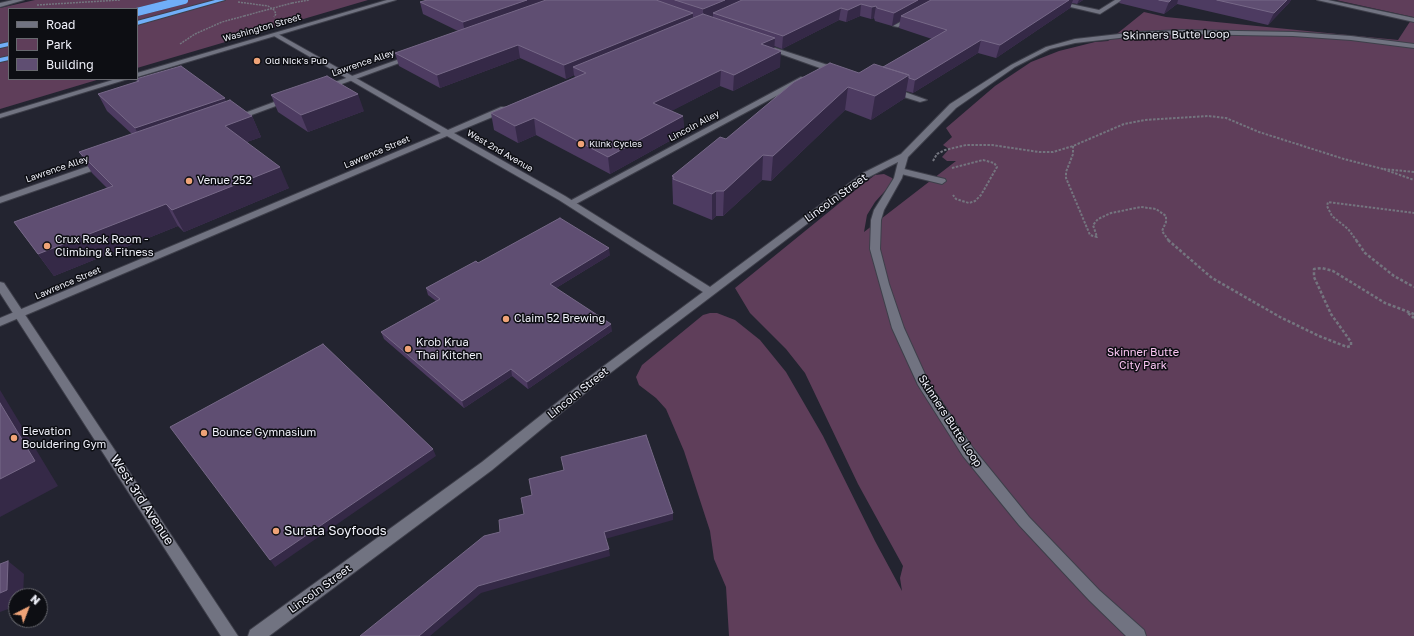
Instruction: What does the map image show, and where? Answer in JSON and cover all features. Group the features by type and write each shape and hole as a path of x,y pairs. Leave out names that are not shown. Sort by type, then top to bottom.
{"highway":[{"path":"138,12 184,0"},
{"path":"138,23 222,0"}],"street":[{"path":"0,5 21,0"},
{"name":"Washington Street","path":"138,75 393,0"},
{"path":"1044,0 1090,11 1103,12 1119,0"},
{"path":"1320,0 1414,20"},
{"path":"896,26 920,13"},
{"name":"West 2nd Avenue","path":"276,34 571,203 710,291"},
{"name":"Skinners Butte Loop","path":"1138,636 1094,595 1024,521 968,452 924,386 898,328 875,249 876,220 879,210 898,178 904,156 953,106 966,97 1027,58 1048,48 1075,41 1136,34 1300,34 1351,38 1414,46"},
{"path":"761,45 846,74"},
{"name":"Lawrence Alley","path":"316,90 417,55"},
{"name":"Lincoln Alley","path":"571,203 825,67"},
{"path":"0,116 121,80"},
{"path":"887,88 923,100"},
{"path":"228,120 294,98"},
{"name":"Lawrence Street","path":"0,322 514,105"},
{"name":"Lincoln Street","path":"256,636 487,466 597,377 866,175 904,156"},
{"name":"Lawrence Alley","path":"0,200 111,161"},
{"path":"900,171 942,181"},
{"name":"West 3rd Avenue","path":"0,285 230,636"}],"path":[{"path":"32,6 55,3 106,2 120,0"},
{"path":"178,46 195,34 222,22 292,3 309,0"},
{"path":"238,2 268,6 274,10 276,14 273,19"},
{"path":"933,159 937,154 946,150 966,145 992,145 1046,153 1073,146 1124,124 1145,120 1208,116 1226,118 1259,132 1344,159 1383,169 1414,180"},
{"path":"1073,146 1073,154 1066,172 1066,178 1086,222 1090,235 1093,237 1097,236 1094,226 1098,219 1111,213 1141,207 1156,209 1166,216 1166,222 1162,231 1169,241 1212,278 1280,317 1319,336 1347,347 1351,346 1351,342 1331,314 1314,277 1314,269 1322,268 1333,271 1385,302 1414,314"},
{"path":"942,181 956,199 969,203 981,195 997,167 994,163 983,160 946,170"},
{"path":"1383,169 1414,172"},
{"path":"1414,213 1328,202 1327,206 1332,216 1348,229 1365,254 1394,276 1414,287"},
{"path":"1404,310 1414,318"}],"green space":[{"path":"35,0 368,0 138,68 138,8 8,8 8,80 97,80 0,109 0,8"},
{"name":"Skinner Butte City Park","path":"1336,0 1414,0 1414,636 729,636 726,587 714,559 710,531 684,451 666,409 656,398 639,385 636,377 642,365 703,315 710,313 717,313 735,320 760,340 786,372 823,436 875,541 902,591 900,578 903,566 858,484 805,373 786,349 750,313 735,288 858,188 875,175 884,174 892,178 894,181 875,202 867,215 864,232 956,161 947,161 942,157 949,149 943,145 952,137 946,128 995,86 1031,62 1059,51 1095,42 1108,41 1144,12 1166,17 1398,40 1413,17"}],"building":[{"path":"427,0 527,0 463,22 420,2"},
{"path":"546,0 656,0 693,13 564,65 518,45 437,75 395,53"},
{"path":"675,0 725,0 703,9"},
{"path":"742,0 918,0 894,13 877,8 876,6 872,7 861,4 848,10 841,8 783,36 713,13"},
{"path":"931,0 1069,0 1000,45 981,40 915,80 909,78 909,75 883,67 947,30 901,16"},
{"path":"1159,0 1171,0 1169,2"},
{"path":"1217,0 1287,0 1274,13"},
{"path":"703,14 775,38 761,44 781,51 734,75 721,70 653,103 683,116 608,157 534,118 515,126 491,113 586,73 573,67"},
{"path":"830,63 859,73 874,64 909,75 875,96 848,87 773,156 763,155 724,191 716,191 712,194 673,179 674,177 672,176 720,137 726,139 794,82"},
{"path":"181,66 225,98 135,128 98,94 139,81 138,78"},
{"path":"327,76 358,94 301,115 271,95"},
{"path":"230,100 252,116 225,126 280,167 172,210 166,204 38,254 14,222 113,186 79,152"},
{"name":"Claim 52 Brewing","path":"560,218 609,248 550,284 611,324 527,382 511,369 462,401 381,332 440,299 426,288 476,261 478,263"},
{"path":"323,344 433,449 270,560 170,427"},
{"path":"0,403 35,461 0,479"},
{"path":"646,435 673,513 604,532 609,549 478,586 419,636 360,636 484,536 500,532 499,520 524,514 521,498 532,495 529,479 564,470 561,457"},
{"path":"8,561 7,590 0,593 0,564"}],"place":[{"name":"Old Nick's Pub","path":"257,61"},
{"name":"Klink Cycles","path":"581,144"},
{"name":"Venue 252","path":"189,181"},
{"name":"Crux Rock Room - Climbing & Fitness","path":"47,246"},
{"name":"Claim 52 Brewing","path":"506,319"},
{"name":"Krob Krua Thai Kitchen","path":"408,349"},
{"name":"Bounce Gymnasium","path":"204,433"},
{"name":"Elevation Bouldering Gym","path":"14,438"},
{"name":"Surata Soyfoods","path":"276,531"}]}
